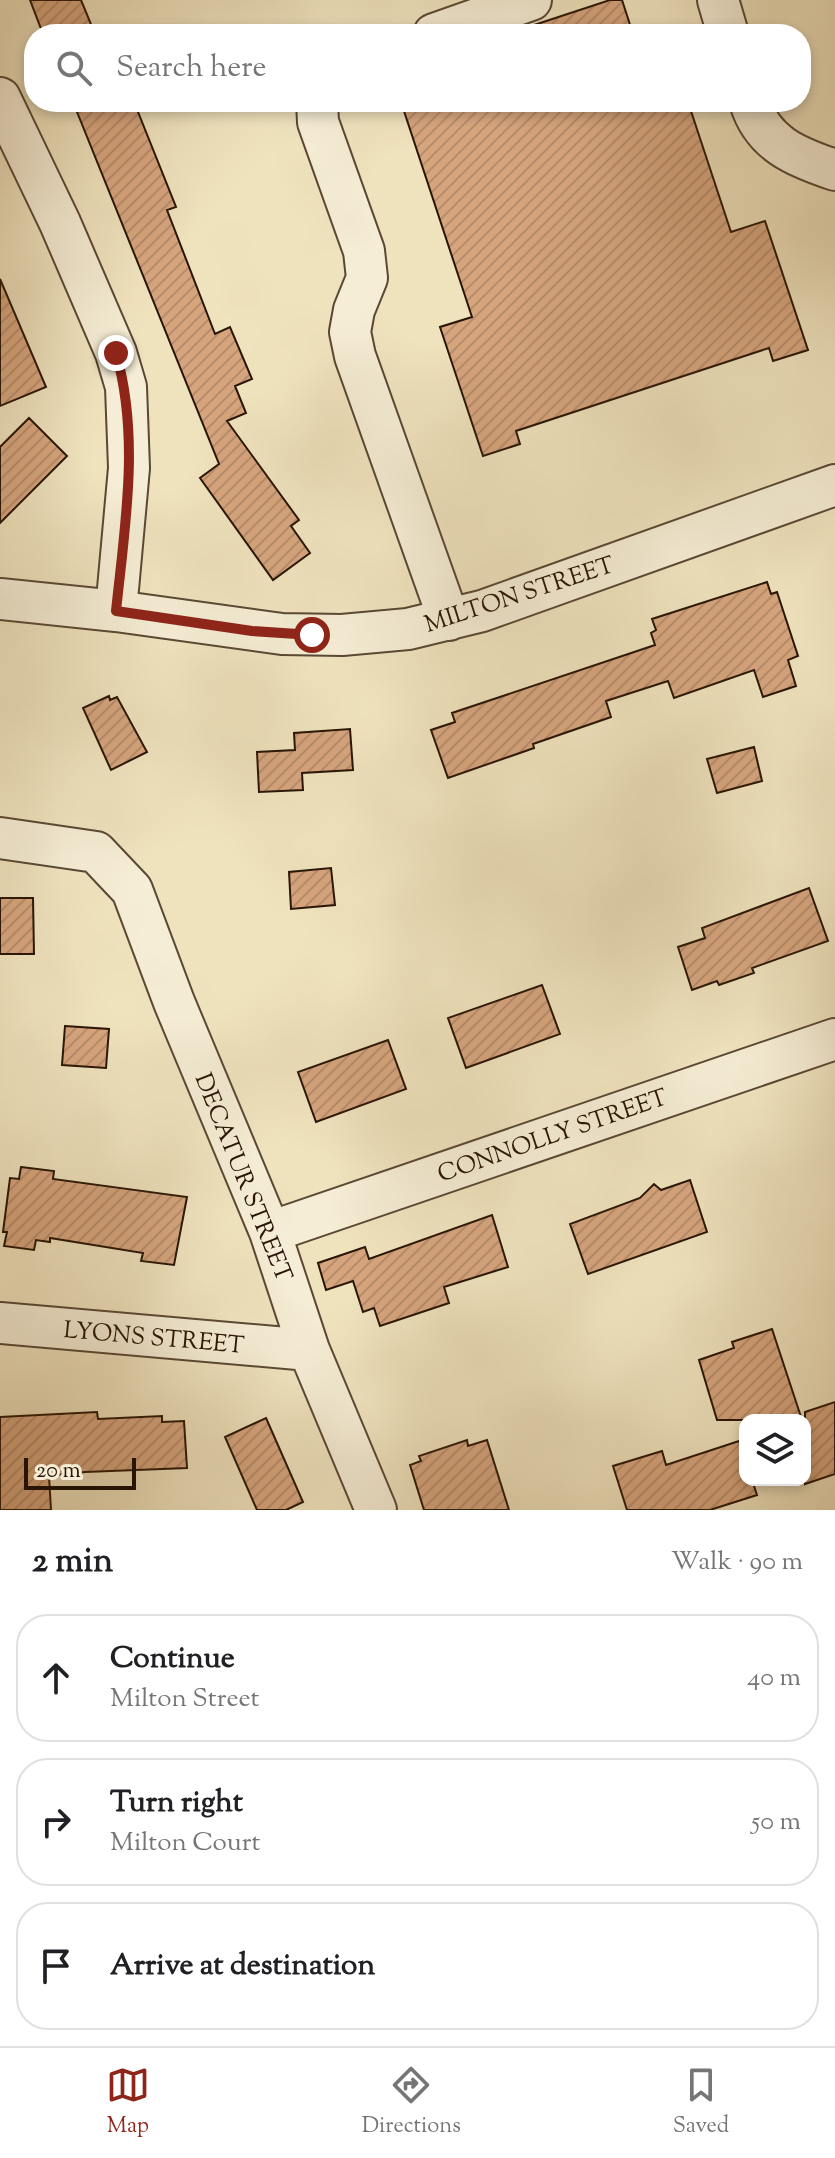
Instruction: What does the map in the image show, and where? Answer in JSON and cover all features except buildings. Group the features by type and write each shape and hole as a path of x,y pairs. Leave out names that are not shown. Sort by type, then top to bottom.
{"street":[{"path":"463,24 531,0"},
{"path":"718,0 725,24"},
{"path":"0,98 60,223 116,353 126,387 129,468 116,611"},
{"path":"318,112 318,122 364,251 367,278 354,310 350,332 355,356 449,620"},
{"path":"752,112 768,138 795,156 835,170"},
{"name":"MILTON STREET","path":"0,599 116,611 252,631 312,635 375,633 482,611 835,485"},
{"name":"DECATUR STREET","path":"0,838 97,853 132,890 174,1002 270,1232 309,1350 376,1510"},
{"name":"CONNOLLY STREET","path":"270,1232 835,1039"},
{"name":"LYONS STREET","path":"0,1323 309,1350"}],"route":[{"path":"116,353 126,387 129,468 116,611 252,631 312,635"}]}
